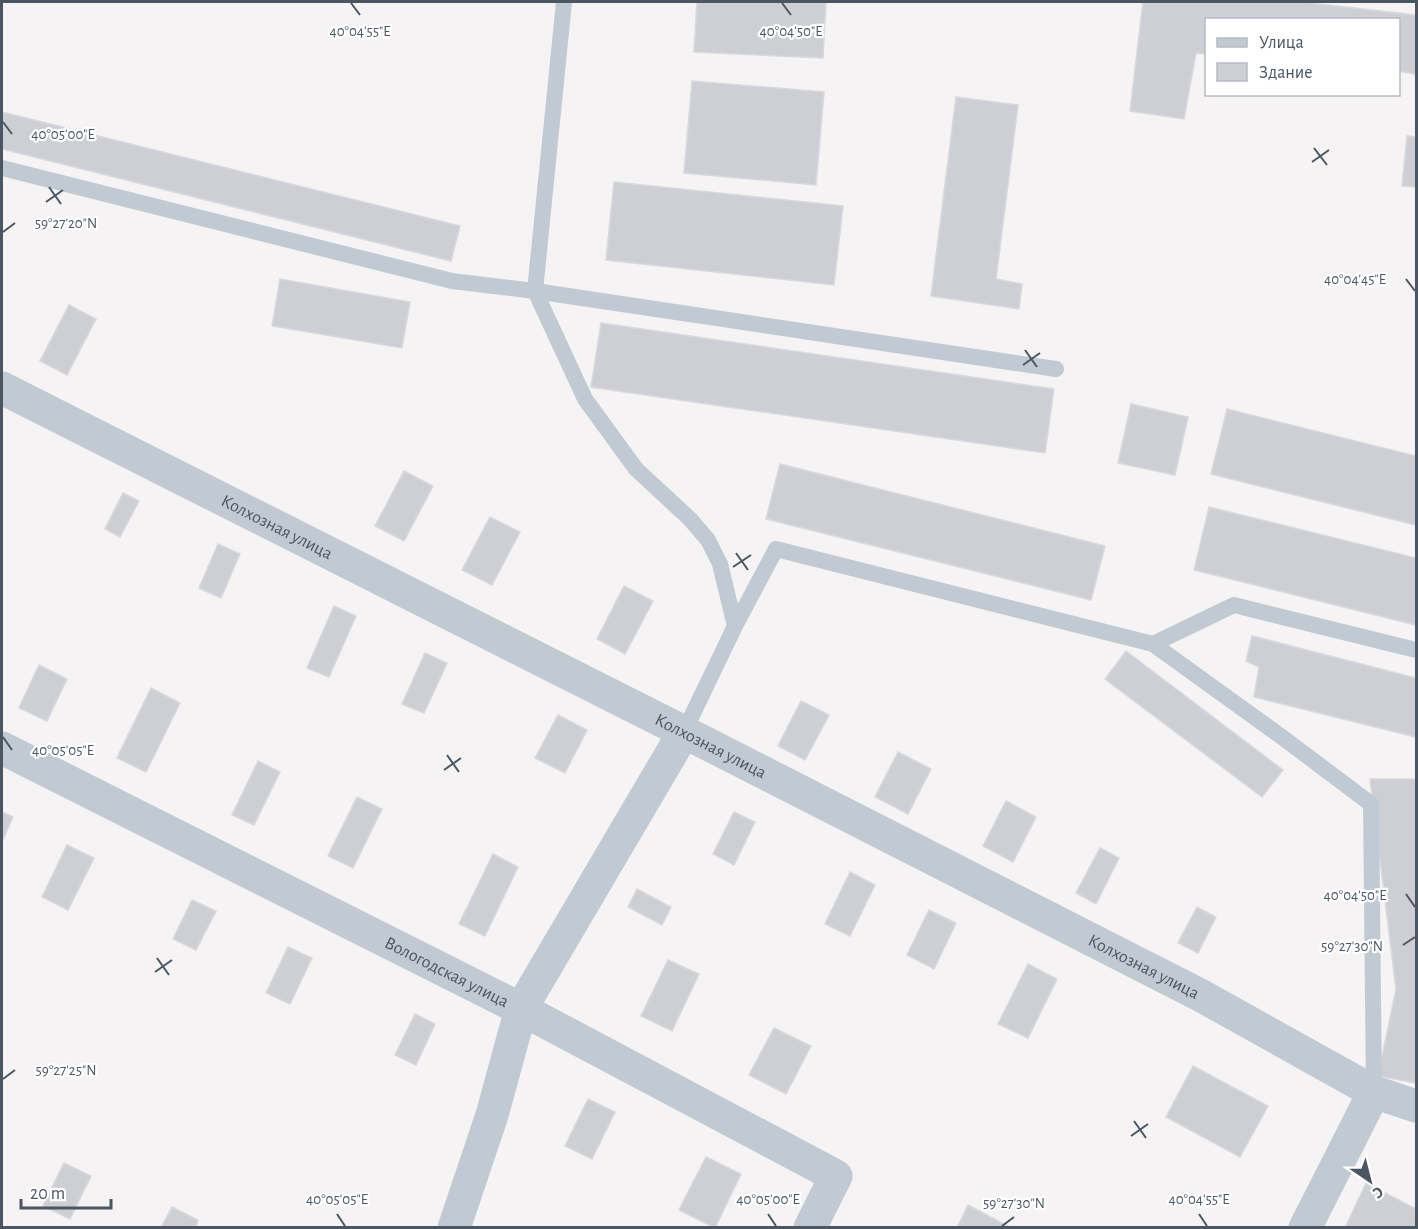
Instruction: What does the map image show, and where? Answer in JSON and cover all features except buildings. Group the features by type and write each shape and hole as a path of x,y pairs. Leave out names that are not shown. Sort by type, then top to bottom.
{"street":[{"name":"Колхозная улица","path":"2,388 1200,995 1374,1092 1416,1106"},
{"path":"454,1227 492,1115 521,1009 684,732"},
{"name":"Вологодская улица","path":"2,748 521,1009 836,1176 810,1227"},
{"path":"1305,1227 1374,1092"}],"lane":[{"path":"564,2 535,291 585,399 636,469 690,519 708,540 720,564 735,626"},
{"path":"2,168 453,281 535,291 1056,369"},
{"path":"684,732 735,626 776,549 1153,644 1371,804 1374,1092"},
{"path":"1153,644 1234,604 1416,650"}]}
